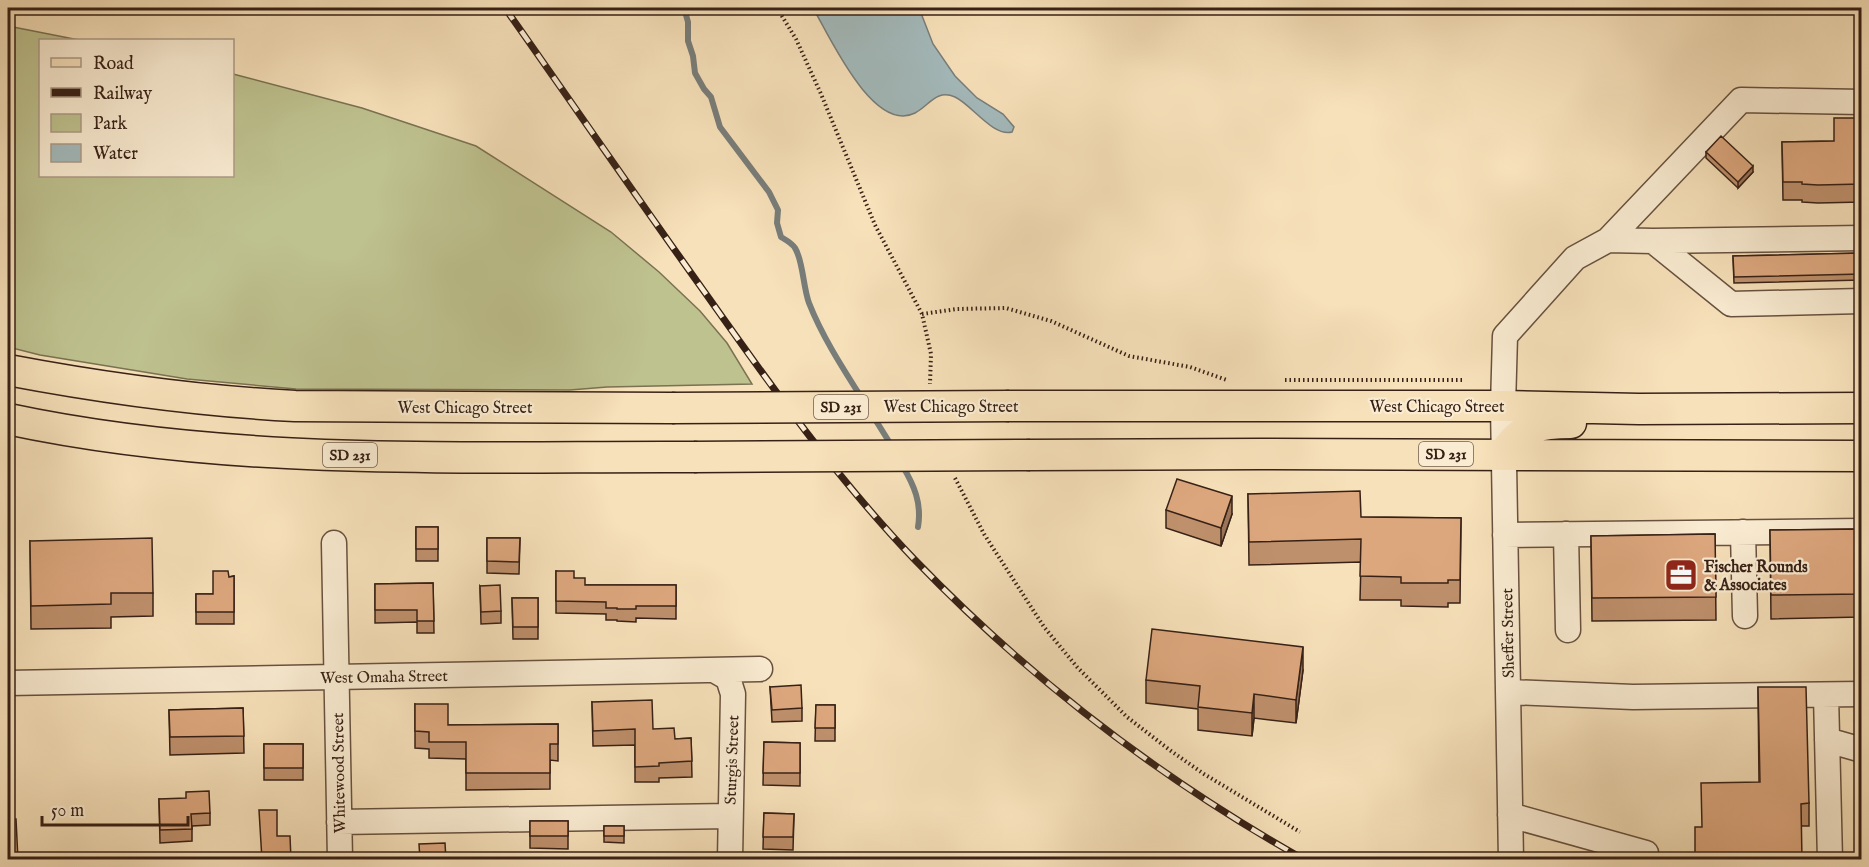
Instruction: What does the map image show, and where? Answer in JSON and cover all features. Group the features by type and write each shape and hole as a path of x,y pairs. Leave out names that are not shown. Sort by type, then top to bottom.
{"main road":[{"name":"West Chicago Street","path":"8,370 128,391 239,403 295,406 1862,408"},
{"path":"1639,409 1758,396 1862,396"},
{"path":"1503,455 1511,442 1525,430 1544,423 1640,423 1722,407"},
{"name":"SD 231","path":"8,419 118,438 208,448 379,456 1862,456"}],"street":[{"path":"1608,240 1741,100 1862,102"},
{"path":"1608,240 1862,238"},
{"name":"Sheffer Street","path":"1510,860 1509,692 1503,455 1505,336 1575,258 1608,240"},
{"path":"1653,241 1731,304 1862,301"},
{"path":"1505,535 1862,531"},
{"path":"1743,532 1745,616"},
{"path":"1566,534 1568,630"},
{"name":"Whitewood Street","path":"334,543 340,860"},
{"name":"West Omaha Street","path":"8,682 760,669"},
{"name":"Sturgis Street","path":"714,670 728,678 733,694 730,860"},
{"path":"1509,692 1633,697 1862,694"},
{"path":"1827,695 1830,860"},
{"path":"1827,740 1862,750"},
{"path":"1510,815 1646,853 1646,860"},
{"path":"339,822 729,816"}],"path":[{"path":"922,314 957,309 1006,308 1051,321 1129,356 1190,367 1234,383"},
{"path":"1281,380 1466,380"}],"green space":[{"path":"8,26 74,39 39,39 39,177 234,177 234,74 362,108 476,146 611,232 659,272 700,311 727,343 752,384 570,390 296,389 187,379 40,355 8,347"}],"water":[{"path":"813,8 919,8 933,44 955,76 977,98 1003,114 1014,127 1012,132 997,130 962,101 948,95 938,96 915,113 899,116 884,109 868,96 854,78"}],"building":[{"path":"1834,118 1862,118 1862,184 1818,185 1783,182 1782,142 1834,141"},
{"path":"1721,136 1753,166 1738,182 1706,152"},
{"path":"1862,253 1862,274 1734,277 1733,256"},
{"path":"1177,479 1232,496 1221,528 1166,510"},
{"path":"1360,491 1361,517 1461,518 1460,580 1448,580 1448,583 1401,583 1401,577 1360,576 1361,539 1249,542 1248,494"},
{"path":"416,527 438,527 438,549 416,549"},
{"path":"1862,529 1862,594 1771,595 1770,530"},
{"path":"1715,534 1716,597 1592,598 1591,536"},
{"path":"152,538 153,593 111,593 111,604 31,606 30,541"},
{"path":"487,538 520,538 519,562 487,561"},
{"path":"213,571 228,571 229,577 234,576 234,612 196,612 196,594 213,594"},
{"path":"556,571 574,571 574,578 585,578 585,585 676,585 676,606 636,606 636,609 617,609 606,608 606,602 556,601"},
{"path":"433,583 434,621 417,621 417,610 375,610 375,584"},
{"path":"500,585 501,611 481,612 480,586"},
{"path":"512,598 538,598 538,627 513,627"},
{"path":"1152,629 1303,647 1296,700 1254,694 1252,713 1198,707 1200,686 1146,680"},
{"path":"801,685 802,708 772,710 770,687"},
{"path":"1758,687 1806,687 1809,803 1801,804 1802,860 1695,860 1695,827 1702,827 1701,783 1760,782"},
{"path":"652,700 653,729 674,728 675,739 691,738 692,761 635,767 635,729 593,731 592,702"},
{"path":"415,704 448,704 448,725 558,724 558,744 550,744 550,773 466,773 466,742 429,742 429,732 415,731"},
{"path":"816,705 835,705 835,728 815,728"},
{"path":"243,708 244,736 170,737 169,710"},
{"path":"764,742 800,743 800,773 763,773"},
{"path":"264,744 303,744 303,768 264,768"},
{"path":"8,786 11,786 11,819 16,819 18,860 8,860"},
{"path":"209,791 210,813 191,814 192,829 160,830 159,799 186,798 186,792"},
{"path":"259,810 277,810 277,836 290,836 291,860 262,860"},
{"path":"764,813 794,814 793,837 763,837"},
{"path":"530,821 568,821 568,836 530,836"},
{"path":"604,826 624,826 624,836 604,836"},
{"path":"445,843 446,860 420,860 419,844"}],"waterway":[{"path":"684,8 695,73 711,97 720,127 769,192 778,210 777,223 781,237 798,253 807,297 814,315 861,397"},
{"path":"873,416 893,448"},
{"path":"902,465 916,494 919,510 918,527"}],"railway":[{"path":"505,8 780,397 859,497 915,560 1004,646 1099,724 1199,796 1305,860"}],"place":[{"name":"Fischer Rounds & Associates","path":"1681,575"}]}
